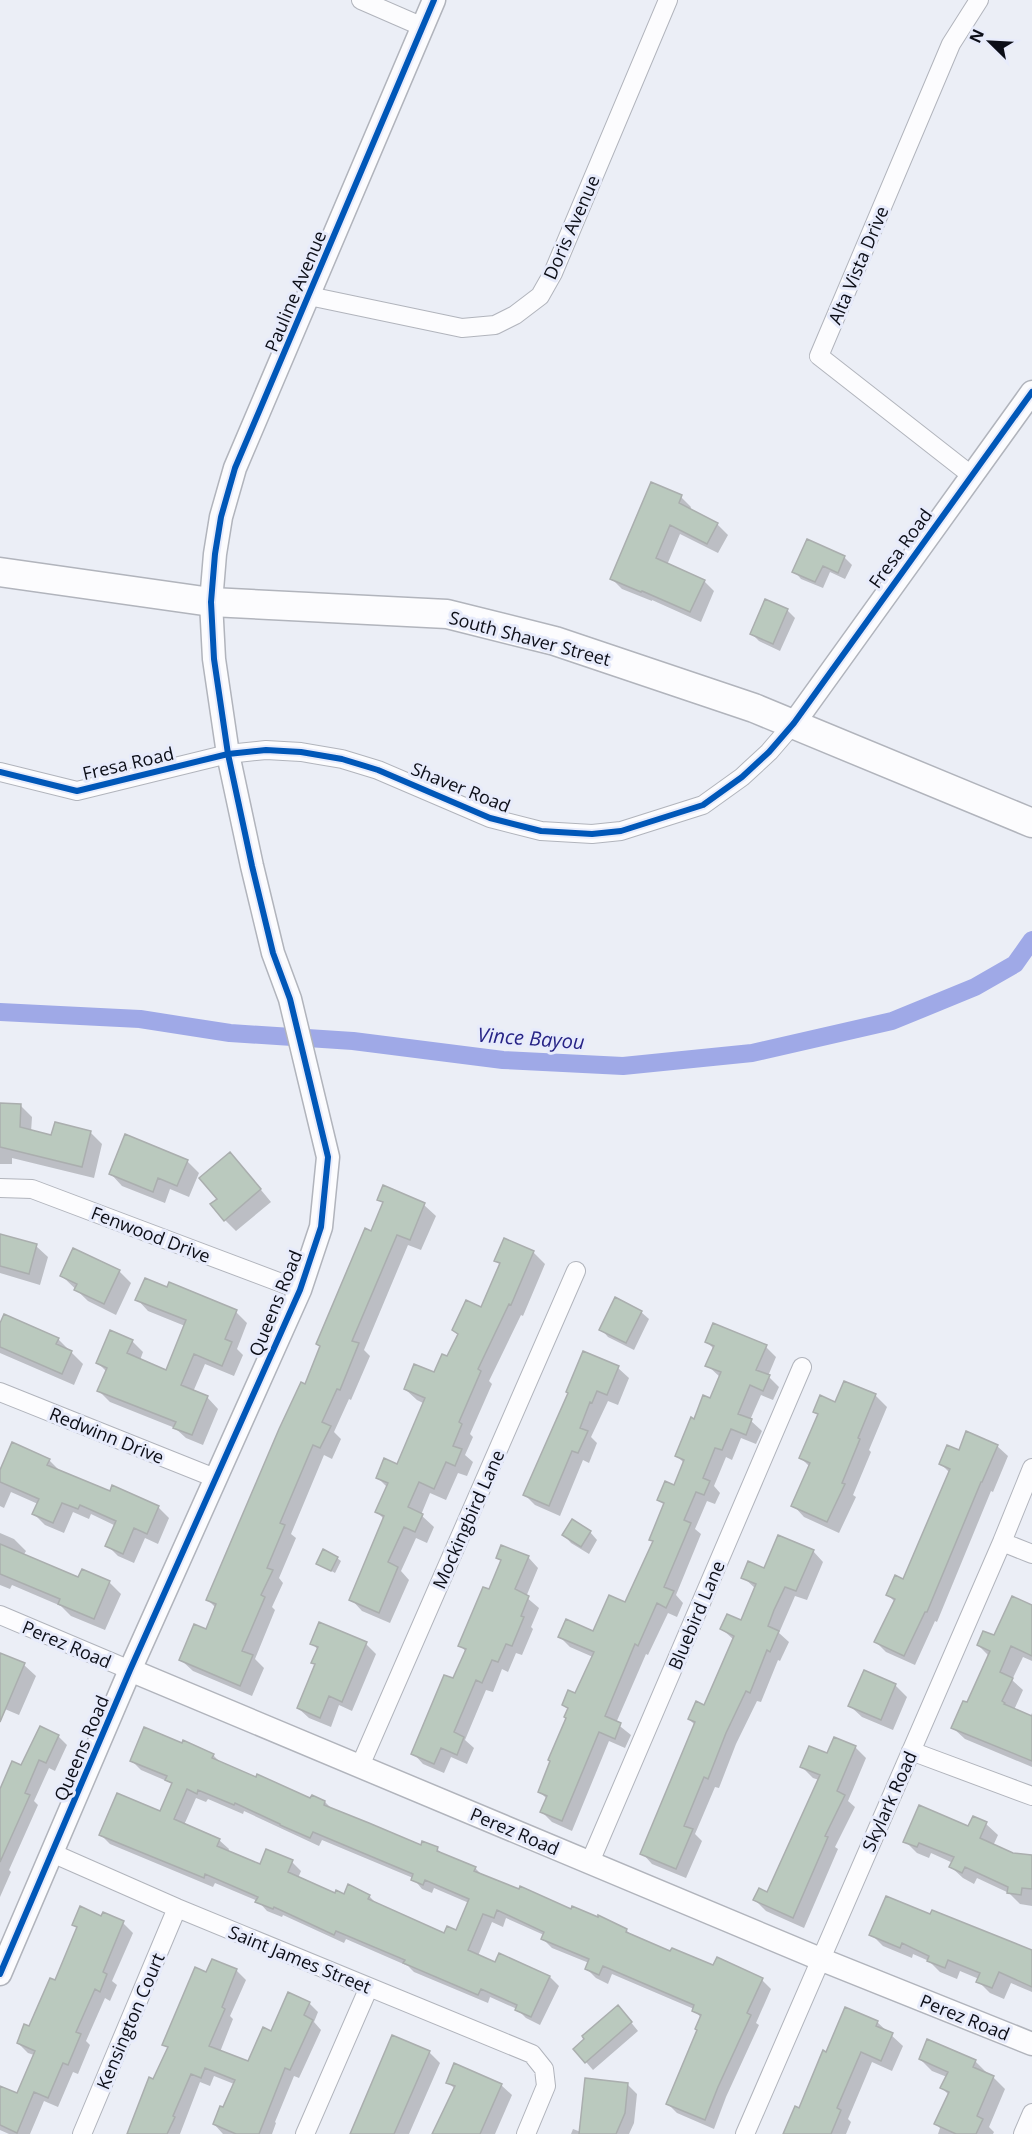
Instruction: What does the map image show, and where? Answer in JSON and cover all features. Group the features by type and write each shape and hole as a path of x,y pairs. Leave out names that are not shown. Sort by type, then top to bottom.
{"main road":[{"name":"South Shaver Street","path":"0,572 211,602 447,614 555,641 794,723 1032,824"}],"street":[{"path":"361,0 423,27"},
{"name":"Pauline Avenue","path":"211,602 221,517 235,468 434,0"},
{"name":"Doris Avenue","path":"309,296 462,328 495,325 515,315 540,296 553,273 668,0"},
{"name":"Alta Vista Drive","path":"971,475 819,356 951,44 979,0"},
{"name":"Fresa Road","path":"794,723 1032,392"},
{"name":"Queens Road","path":"0,1974 130,1670 300,1290 321,1227 328,1157 290,999 273,953 228,754 214,659 211,602"},
{"name":"Shaver Road","path":"228,754 266,750 301,752 342,759 378,770 490,818 541,831 592,834 621,831 703,805 742,777 769,752 794,723"},
{"name":"Fresa Road","path":"0,772 77,791 228,754"},
{"name":"Fenwood Drive","path":"0,1188 32,1189 300,1290"},
{"name":"Mockingbird Lane","path":"360,1766 576,1271"},
{"name":"Bluebird Lane","path":"590,1862 802,1367"},
{"name":"Redwinn Drive","path":"0,1392 215,1478"},
{"name":"Skylark Road","path":"745,2134 1032,1468"},
{"path":"1002,1542 1032,1554"},
{"name":"Perez Road","path":"0,1616 820,1959 1032,2044"},
{"path":"911,1751 1032,1796"},
{"name":"Saint James Street","path":"52,1853 177,1908 532,2054 544,2069 546,2086 526,2134"},
{"name":"Kensington Court","path":"82,2134 177,1908"},
{"path":"305,2134 369,1988"},
{"path":"1023,2134 1032,2114"}],"building":[{"path":"651,482 682,495 679,503 718,523 707,544 670,525 656,558 705,580 690,612 610,579"},
{"path":"807,539 845,556 838,573 823,566 815,582 792,572"},
{"path":"765,599 788,609 773,644 750,634"},
{"path":"0,1103 21,1104 20,1127 51,1135 55,1122 91,1131 82,1167 0,1147"},
{"path":"125,1134 188,1160 177,1186 158,1178 153,1192 109,1174"},
{"path":"230,1152 261,1189 224,1221 210,1204 217,1199 199,1178"},
{"path":"383,1185 425,1203 410,1240 397,1235 352,1341 359,1343 340,1390 337,1389 322,1422 331,1426 320,1448 313,1445 280,1523 285,1525 267,1568 273,1570 261,1595 265,1597 242,1651 253,1655 240,1686 179,1660 194,1624 206,1629 216,1604 206,1600 279,1429 301,1382 305,1384 320,1346 316,1344 365,1228 371,1231 383,1202 377,1200"},
{"path":"0,1234 37,1244 29,1274 0,1266"},
{"path":"504,1238 534,1251 511,1305 509,1304 478,1369 481,1371 459,1422 462,1424 453,1446 462,1449 455,1466 446,1462 434,1489 419,1482 408,1507 423,1514 415,1532 404,1527 388,1562 398,1567 379,1613 349,1600 384,1516 375,1512 388,1483 376,1478 384,1458 397,1464 425,1398 404,1389 414,1364 434,1372 442,1354 447,1356 458,1334 452,1330 466,1300 481,1307 500,1263 494,1261"},
{"path":"73,1248 120,1270 104,1304 74,1290 77,1284 60,1276"},
{"path":"145,1278 167,1287 169,1282 237,1310 225,1339 232,1342 222,1366 194,1354 181,1385 208,1396 192,1435 173,1428 176,1422 97,1391 107,1368 96,1363 110,1330 133,1340 127,1353 166,1370 186,1320 135,1300"},
{"path":"615,1297 642,1311 626,1343 599,1330"},
{"path":"4,1314 59,1338 56,1344 72,1351 62,1374 0,1347 0,1323"},
{"path":"713,1323 767,1345 756,1370 770,1375 763,1391 750,1385 738,1414 752,1419 746,1435 731,1429 722,1450 715,1448 703,1478 710,1481 704,1495 696,1492 684,1520 691,1523 664,1587 674,1591 666,1608 657,1603 638,1646 635,1644 605,1716 621,1723 615,1739 599,1732 562,1821 540,1812 547,1796 538,1792 550,1761 548,1760 566,1718 564,1717 568,1708 562,1705 568,1690 575,1693 594,1652 558,1637 566,1619 593,1631 609,1595 625,1602 653,1541 649,1540 664,1503 657,1500 665,1481 674,1485 684,1460 675,1456 691,1417 694,1419 703,1395 710,1398 721,1372 705,1366 714,1346 705,1342"},
{"path":"583,1351 619,1366 607,1395 597,1391 592,1403 590,1402 580,1428 588,1431 578,1453 572,1451 549,1506 523,1495 568,1393 566,1392"},
{"path":"844,1381 876,1394 842,1483 845,1484 827,1522 791,1506 810,1463 799,1458 818,1414 813,1412 820,1395 835,1402"},
{"path":"966,1431 998,1445 927,1612 904,1656 874,1642 895,1599 886,1595 895,1575 903,1579 950,1469 939,1464 947,1445 959,1450"},
{"path":"12,1442 50,1459 47,1465 110,1491 112,1485 159,1506 147,1534 134,1528 123,1554 105,1546 116,1521 80,1505 78,1509 62,1503 53,1523 32,1514 39,1499 0,1482 0,1470"},
{"path":"572,1519 591,1531 581,1547 562,1535"},
{"path":"778,1535 814,1550 796,1591 785,1587 774,1610 768,1626 779,1631 770,1652 767,1650 750,1693 746,1691 708,1779 704,1777 684,1826 693,1829 676,1869 640,1854 695,1722 688,1719 696,1701 704,1705 734,1636 720,1629 727,1614 741,1620 756,1584 741,1578 748,1561 764,1568"},
{"path":"0,1544 78,1577 82,1569 110,1581 94,1619 58,1604 60,1599 0,1574"},
{"path":"501,1545 529,1556 515,1589 529,1596 521,1616 524,1617 512,1646 506,1644 498,1662 492,1660 482,1683 476,1680 454,1732 464,1737 457,1755 441,1748 434,1764 411,1754 444,1675 453,1678 466,1649 458,1646 483,1587 489,1589 501,1560 496,1558"},
{"path":"323,1549 338,1557 331,1571 316,1564"},
{"path":"1012,1596 1032,1605 1032,1656 1011,1646 1000,1672 1013,1678 1002,1701 1032,1716 1032,1761 951,1728 963,1701 967,1702 990,1651 977,1645 983,1631 994,1635"},
{"path":"319,1622 367,1642 342,1702 329,1696 320,1718 297,1708 315,1664 311,1663 318,1647 310,1644"},
{"path":"0,1653 25,1663 0,1722"},
{"path":"864,1670 896,1684 881,1720 848,1706"},
{"path":"40,1726 59,1735 46,1763 39,1760 25,1793 30,1795 0,1862 0,1789 12,1761 21,1765"},
{"path":"144,1727 182,1743 183,1740 214,1754 212,1758 256,1777 257,1774 310,1798 312,1795 325,1801 324,1805 421,1845 422,1841 438,1847 437,1851 476,1867 474,1871 519,1889 520,1886 571,1909 572,1906 598,1917 598,1915 627,1929 626,1932 670,1951 672,1948 713,1965 717,1957 763,1978 747,2013 751,2015 705,2120 666,2104 697,2030 695,2029 701,2015 692,2011 694,2005 603,1966 599,1975 585,1969 589,1959 541,1939 544,1932 497,1910 494,1918 483,1914 468,1950 495,1962 499,1953 550,1976 531,2017 515,2010 517,2005 481,1989 478,1995 403,1963 405,1960 336,1931 334,1935 274,1907 273,1909 255,1902 258,1897 205,1874 204,1878 99,1835 117,1793 160,1811 172,1783 165,1780 167,1776 130,1761","holes":["187,1789 197,1794 198,1790 234,1805 235,1803 310,1838 313,1832 413,1874 411,1880 423,1885 425,1880 469,1899 456,1930 447,1926 444,1933 368,1899 370,1895 348,1884 344,1894 336,1890 335,1893 288,1872 293,1860 266,1849 260,1864 217,1846 220,1839 174,1819"]},
{"path":"834,1737 856,1746 837,1791 845,1795 825,1836 828,1837 793,1918 753,1900 759,1888 767,1892 820,1775 800,1767 809,1746 827,1753"},
{"path":"919,1805 968,1826 973,1816 987,1822 980,1838 1013,1853 1032,1855 1032,1889 1022,1888 1021,1895 1007,1893 1008,1887 965,1867 962,1873 949,1867 954,1857 919,1843 917,1847 903,1842"},
{"path":"886,1896 930,1914 932,1910 1032,1950 1032,1987 999,1972 992,1988 976,1982 980,1973 948,1960 945,1968 927,1961 929,1956 902,1943 900,1948 869,1935"},
{"path":"80,1906 101,1916 103,1912 124,1921 103,1972 107,1974 100,1992 95,1989 76,2032 81,2034 68,2065 63,2063 48,2098 34,2092 17,2133 0,2125 0,2086 17,2093 35,2051 17,2043 24,2024 29,2026 50,1978 55,1980 77,1927 72,1925"},
{"path":"212,1959 237,1969 222,2007 225,2009 209,2046 248,2061 263,2027 271,2031 288,1992 310,2002 304,2015 313,2020 290,2070 285,2068 259,2134 236,2134 213,2124 235,2080 205,2068 201,2078 191,2074 167,2134 127,2134 149,2077 153,2079 168,2047 162,2045 195,1967 206,1972"},
{"path":"618,2005 632,2022 585,2063 573,2049 584,2039 582,2036"},
{"path":"845,2007 878,2021 876,2026 893,2033 881,2061 861,2052 837,2108 841,2110 831,2134 783,2134 795,2106 799,2108 823,2050 826,2052"},
{"path":"392,2035 430,2051 394,2134 350,2134"},
{"path":"927,2039 976,2060 973,2067 994,2076 977,2116 983,2119 976,2134 956,2134 934,2124 949,2092 940,2088 948,2072 919,2059"},
{"path":"454,2063 502,2084 480,2134 432,2134 455,2086 446,2083"},
{"path":"585,2078 628,2083 625,2113 616,2134 579,2134"}],"waterway":[{"name":"Vince Bayou","path":"0,1012 140,1019 230,1033 353,1041 503,1060 623,1066 752,1053 892,1021 975,987 1015,964 1032,940"}],"cycle path":[{"path":"0,1974 130,1670 300,1290 321,1227 328,1157 290,999 273,953 228,754 214,659 211,602 215,554 221,517 235,468 434,0"},
{"path":"0,772 77,791 228,754 266,750 301,752 342,759 378,770 490,818 541,831 592,834 621,831 703,805 742,777 769,752 794,723 1032,392"}]}
